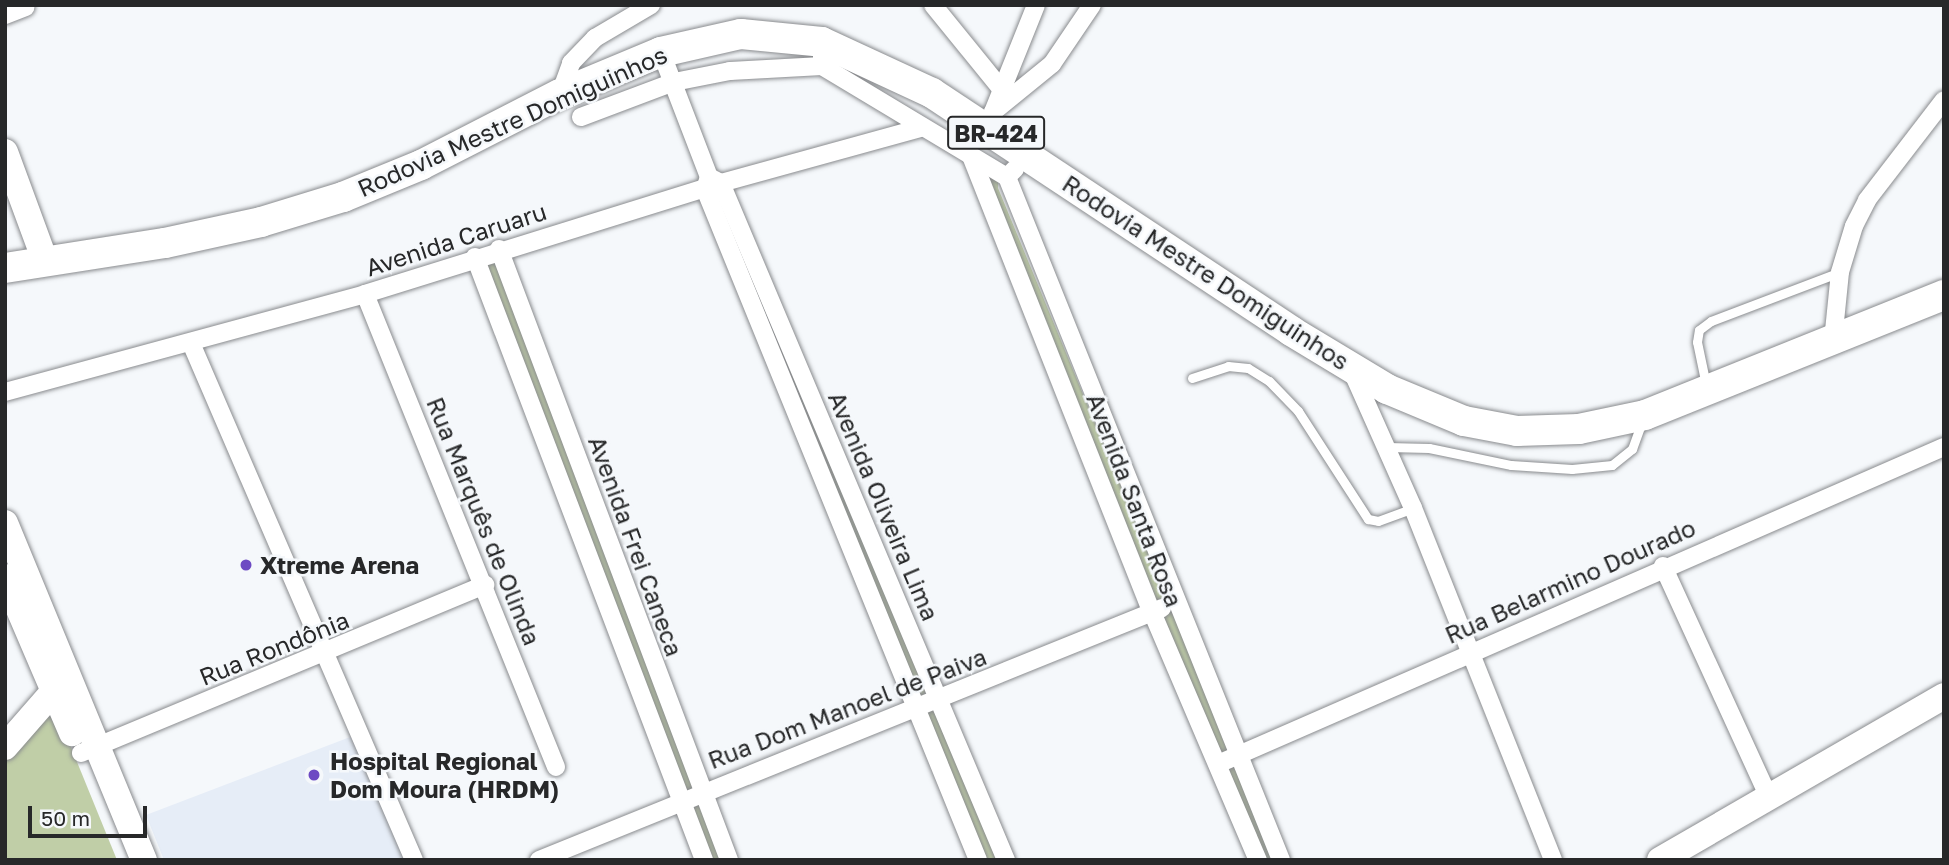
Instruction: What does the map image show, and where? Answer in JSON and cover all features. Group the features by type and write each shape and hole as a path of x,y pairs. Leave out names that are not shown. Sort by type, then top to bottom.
{"main road":[{"name":"Rodovia Mestre Domiguinhos","path":"22,261 237,228 343,197 421,165 560,94 661,52 741,34 883,67 989,119 1031,156 1350,367 1423,407 1464,421 1517,431 1579,429 1645,415 1708,393 1944,295"},
{"path":"5,152 22,261"},
{"path":"5,523 61,687"},
{"path":"5,577 144,860"},
{"path":"5,747 61,687"},
{"path":"1660,860 1944,696"},
{"path":"89,750 124,860"}],"street":[{"path":"560,94 571,63 595,38 651,5"},
{"path":"933,5 1003,91"},
{"path":"989,119 1003,91 1036,5"},
{"path":"989,119 1052,64 1092,5"},
{"path":"5,15 26,7"},
{"name":"Avenida Oliveira Lima","path":"661,52 712,183 765,335 978,860"},
{"path":"581,117 674,82 822,54 920,128 1007,177 1031,156"},
{"path":"1833,341 1840,272 1867,200 1944,100"},
{"name":"Avenida Caruaru","path":"5,392 365,294 712,183 920,128"},
{"name":"Avenida Santa Rosa","path":"971,156 1152,612 1258,860"},
{"name":"Avenida Santa Rosa","path":"1007,177 1174,603 1281,860"},
{"name":"Avenida Oliveira Lima","path":"712,183 783,329 941,698 1006,860"},
{"name":"Avenida Frei Caneca","path":"499,249 729,860"},
{"name":"Avenida Frei Caneca","path":"475,257 704,860"},
{"name":"Rua Marquês de Olinda","path":"365,294 485,585 556,767"},
{"path":"765,335 783,329"},
{"path":"191,343 328,653 414,860"},
{"path":"1350,367 1413,508 1553,860"},
{"path":"538,418 559,410"},
{"name":"Rua Belarmino Dourado","path":"1219,764 1663,566 1944,447"},
{"path":"1663,566 1769,797"},
{"name":"Rua Rondônia","path":"89,750 328,653 485,585"},
{"name":"Rua Dom Manoel de Paiva","path":"539,860 702,791 1174,603"}],"lane":[{"path":"1708,393 1697,342 1699,330 1711,321 1840,272"},
{"path":"1192,378 1228,366 1248,368 1269,381 1298,411 1368,520 1378,521 1413,508"},
{"path":"1387,447 1429,448 1511,466 1572,469 1612,465 1632,449 1645,415"}],"shaded area":[{"name":"Hospital Regional Dom Moura (HRDM)","path":"358,734 410,860 164,860 146,815"}],"green space":[{"path":"977,163 1004,180 998,182 998,188 1168,600 1155,605"},
{"path":"715,186 936,695 917,702 778,359"},
{"path":"497,252 697,788 683,796 478,258"},
{"path":"1172,607 1232,752 1220,758 1157,613"},
{"path":"53,703 117,860 5,860 5,760"},
{"path":"939,703 1002,860 982,860 921,710"},
{"path":"1235,760 1279,860 1261,860 1223,766"},
{"path":"699,796 726,860 708,860 685,802"}],"place":[{"name":"Xtreme Arena","path":"246,565"},
{"name":"Hospital Regional Dom Moura (HRDM)","path":"314,775"}]}
